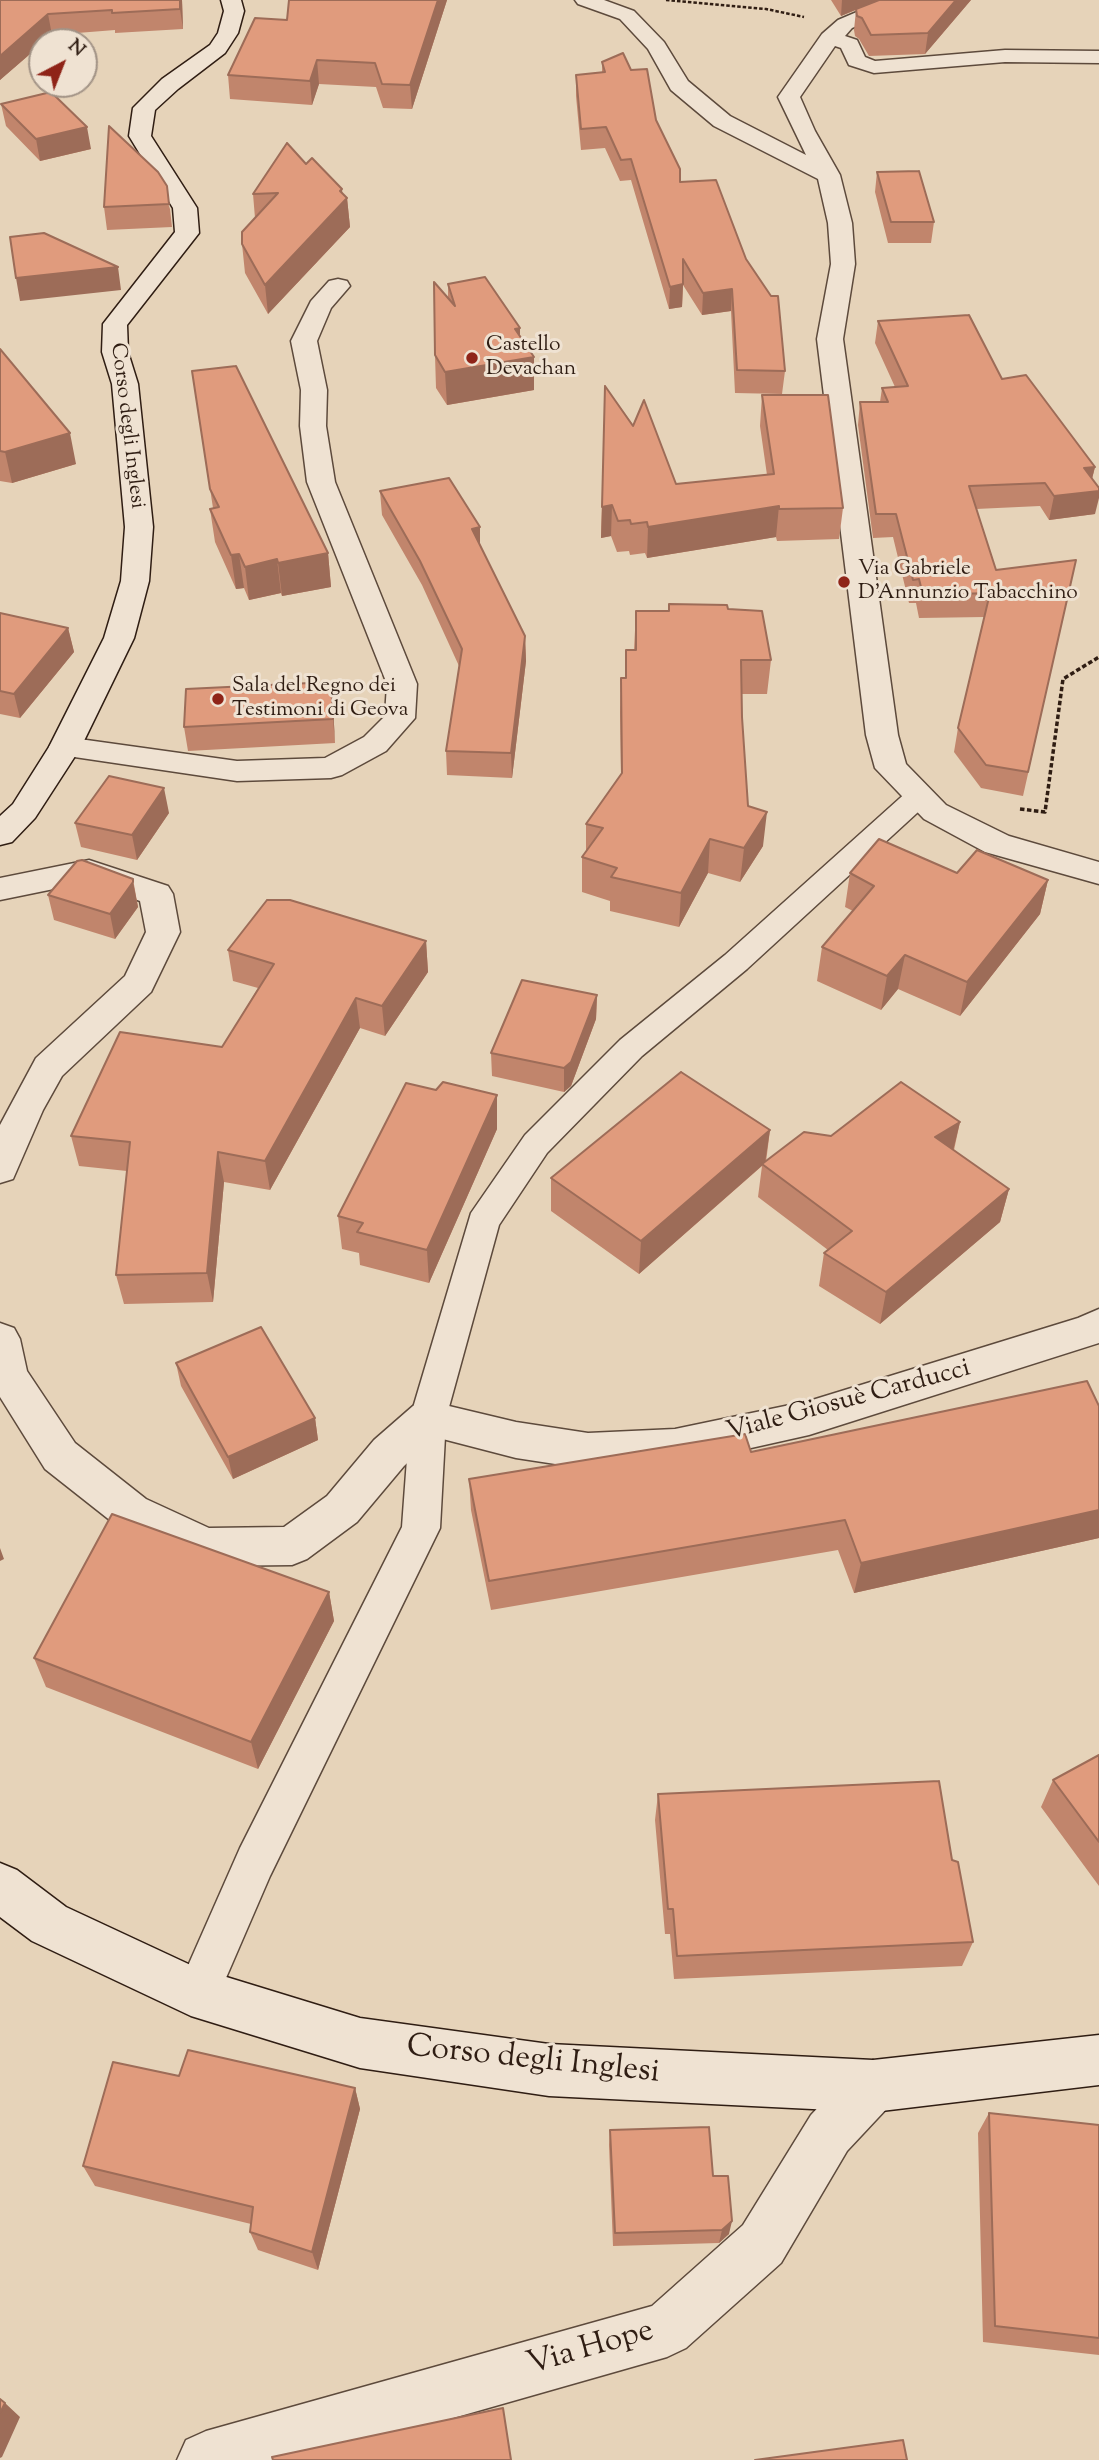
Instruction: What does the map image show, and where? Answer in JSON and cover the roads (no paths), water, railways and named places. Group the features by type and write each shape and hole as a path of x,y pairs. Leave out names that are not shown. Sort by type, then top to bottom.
{"street":[{"name":"Corso degli Inglesi","path":"0,834 24,811 65,747 119,638 135,581 139,527 125,384 115,352 115,324 187,233 185,208 170,188 140,136 144,108 170,84 218,50 228,33 234,11 231,0"},
{"path":"585,0 627,15 657,46 679,85 722,121 830,174"},
{"path":"902,0 837,31 789,97 804,131 830,174 840,223 843,264 830,339 882,734 891,768 935,812 997,844 1099,873"},
{"path":"837,31 850,44 856,61 874,67 1005,56 1099,57"},
{"path":"65,747 237,771 331,768 375,744 400,718 402,684 321,482 315,437 314,390 304,341 320,306 338,286"},
{"path":"198,1993 256,1862 421,1528 428,1418 483,1222 536,1144 631,1048 736,962 919,796"},
{"path":"0,889 89,871 156,894 163,932 139,983 49,1067 25,1110 0,1169"},
{"name":"Viale Giosuè Carducci","path":"428,1418 516,1440 588,1451 675,1447 809,1418 1091,1330 1099,1325"},
{"path":"0,1339 8,1375 60,1456 131,1511 206,1546 292,1546 342,1509 389,1453 428,1418"},
{"name":"Corso degli Inglesi","path":"0,1887 49,1924 198,1993 360,2043 549,2070 873,2086 1099,2060"},
{"name":"Via Hope","path":"206,2460 667,2329 762,2244 829,2133 873,2086"}],"place":[{"name":"Castello Devachan","path":"472,358"},
{"name":"Via Gabriele D'Annunzio Tabacchino","path":"844,582"},
{"name":"Sala del Regno dei Testimoni di Geova","path":"218,699"}]}
